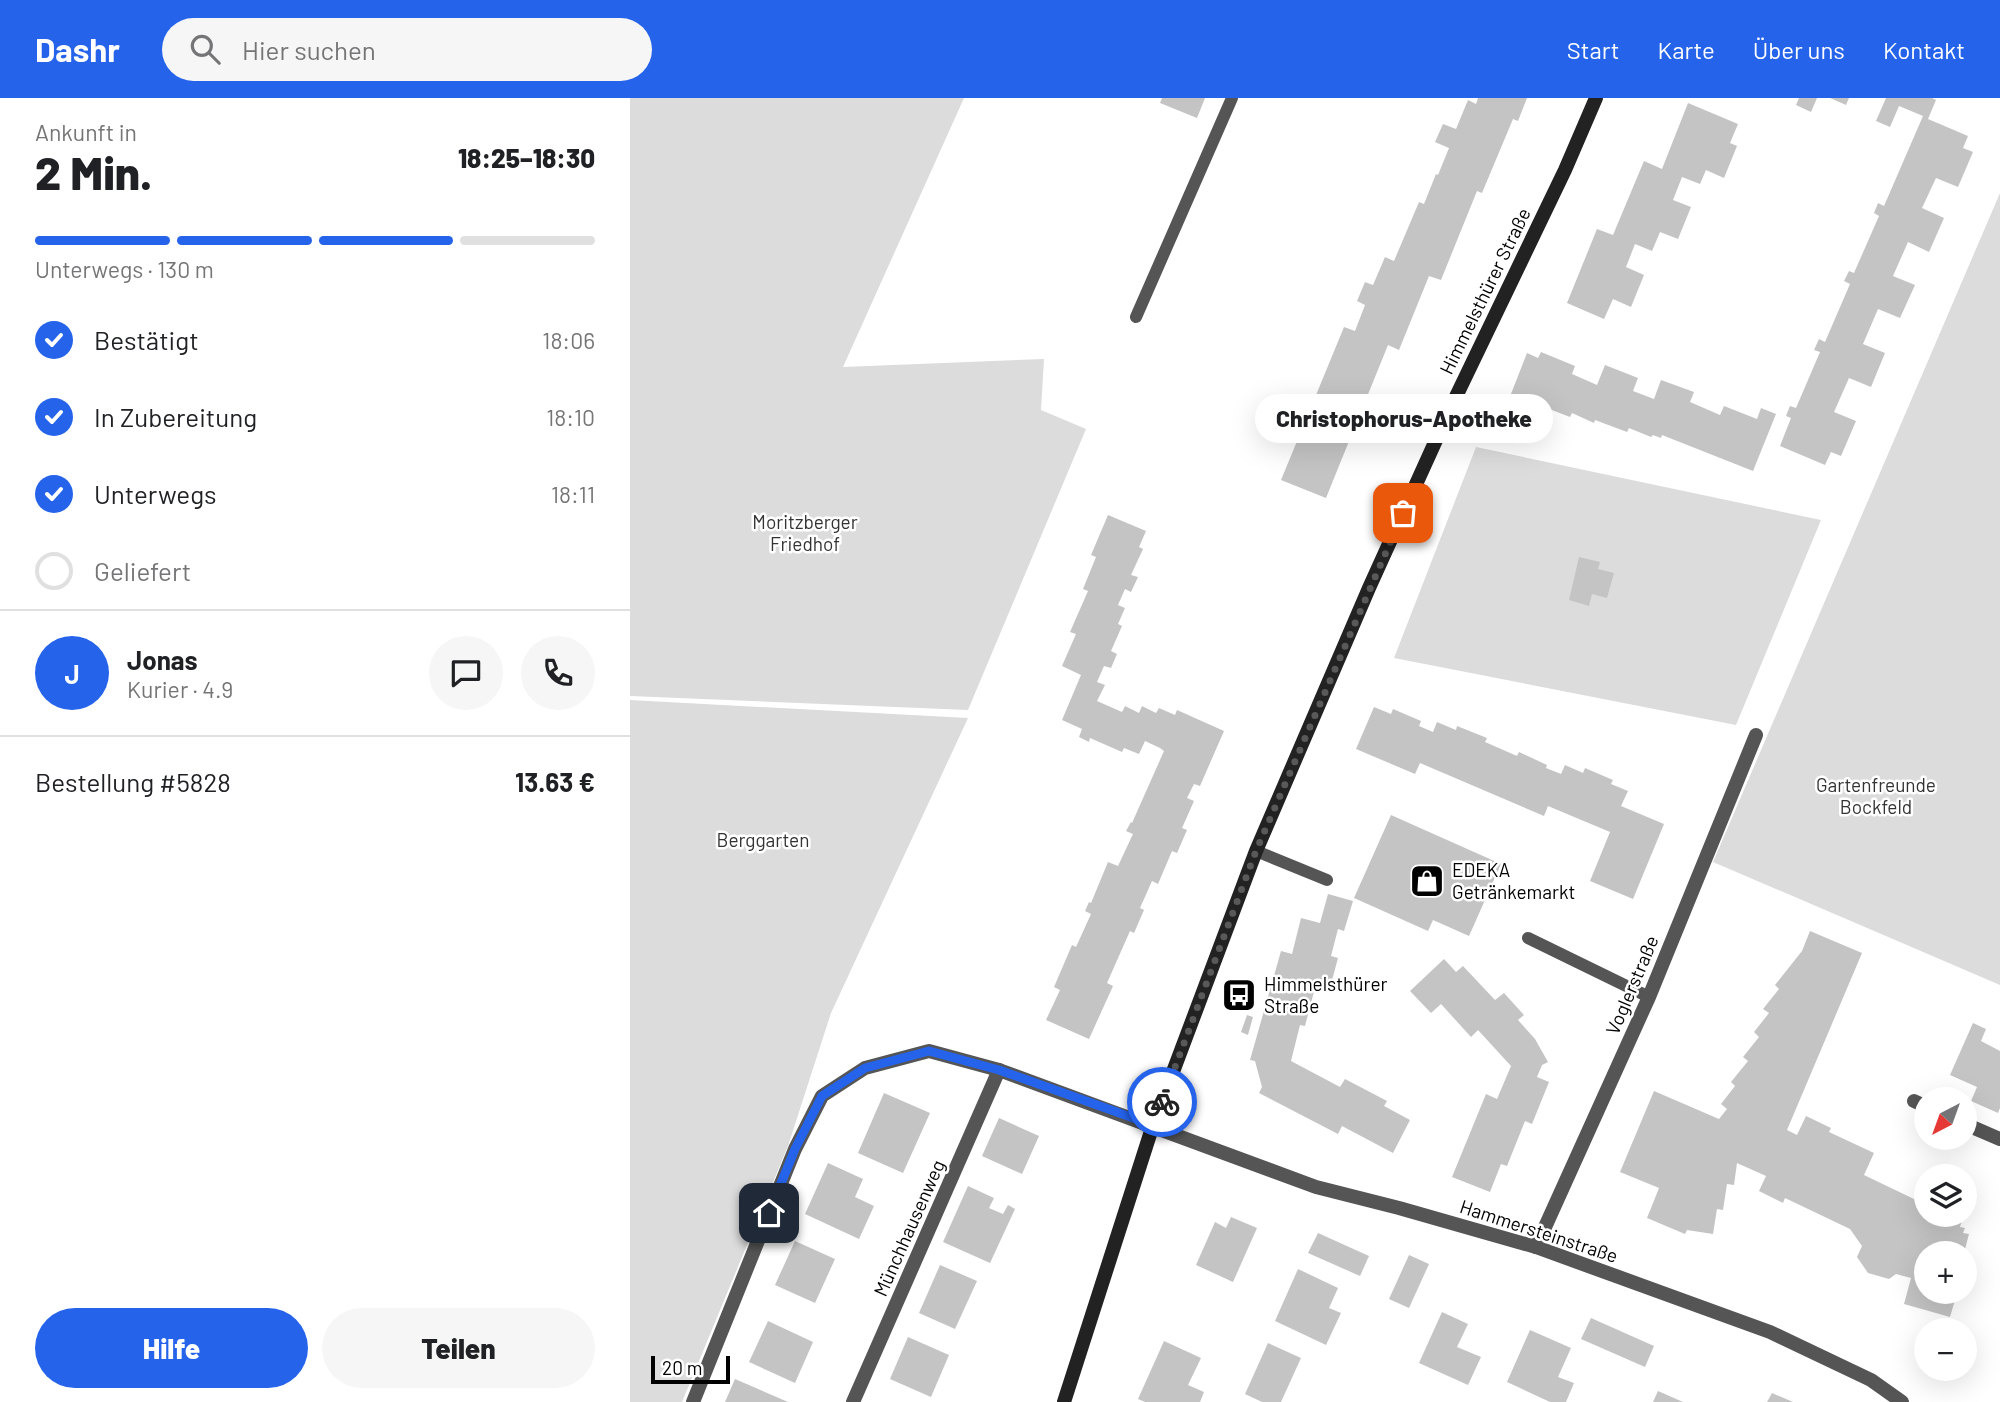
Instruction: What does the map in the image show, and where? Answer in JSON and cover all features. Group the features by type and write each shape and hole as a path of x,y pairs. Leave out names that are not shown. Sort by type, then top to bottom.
{"street":[{"name":"Himmelsthürer Straße","path":"1064,1402 1153,1125 1256,851 1369,588 1451,407 1565,170 1596,98"},
{"name":"Voglerstraße","path":"1536,1247 1649,997 1756,735"},
{"name":"Hammersteinstraße","path":"693,1402 795,1149 822,1096 865,1068 929,1051 999,1070 1316,1187 1536,1247 1770,1332 1871,1380 1902,1402"},
{"name":"Münchhausenweg","path":"853,1402 999,1070"},
{"path":"1978,1130 2000,1139"}],"lane":[{"path":"1136,317 1231,98"},
{"path":"1256,851 1327,880"},
{"path":"1528,938 1649,997"}],"green space":[{"name":"Moritzberger Friedhof","path":"630,98 964,98 843,367 1044,359 1041,410 1086,429 968,710 630,696"},
{"name":"Gartenfreunde Bockfeld","path":"2000,193 2000,985 1713,862"},
{"path":"1476,447 1821,520 1736,725 1394,658"},
{"name":"Berggarten","path":"630,700 968,718 831,1013 788,1146 682,1402 630,1402"}],"building":[{"path":"1162,98 1205,98 1197,118 1160,103"},
{"path":"1478,98 1527,98 1518,121 1513,119 1482,193 1477,191 1441,280 1429,276 1399,350 1388,345 1326,498 1281,480 1344,327 1355,331 1365,305 1357,301 1365,282 1373,285 1385,257 1394,261 1419,202 1424,204 1436,174 1438,175 1449,148 1435,142 1443,124 1456,129 1468,100 1476,104"},
{"path":"1799,98 1817,98 1811,112 1796,105"},
{"path":"1830,98 1849,98 1846,105"},
{"path":"1886,98 1936,100 1928,119 1968,136 1963,148 1973,152 1958,187 1936,178 1922,208 1944,218 1929,252 1908,242 1893,276 1915,285 1900,318 1878,309 1863,344 1885,353 1871,387 1849,378 1834,412 1856,421 1841,456 1831,452 1825,465 1780,446 1791,418 1786,416 1790,406 1796,408 1820,352 1814,350 1819,339 1825,342 1850,284 1844,281 1849,271 1854,273 1879,216 1874,213 1878,203 1884,206 1923,116 1899,106 1890,127 1876,121"},
{"path":"1688,103 1738,124 1730,143 1737,146 1724,178 1706,170 1700,184 1682,177 1673,200 1691,207 1678,239 1660,232 1652,251 1635,244 1626,267 1644,275 1631,307 1613,299 1604,319 1567,303 1597,229 1613,235 1644,161 1662,169"},
{"path":"1541,352 1575,366 1572,374 1597,385 1605,365 1638,378 1633,391 1654,399 1661,380 1694,392 1690,402 1720,415 1724,406 1757,419 1761,408 1776,414 1753,471 1662,435 1661,438 1653,435 1651,437 1629,428 1627,432 1595,420 1594,423 1572,413 1570,417 1544,407 1542,411 1509,399 1527,353 1538,358"},
{"path":"1108,515 1146,531 1139,547 1143,549 1131,575 1138,577 1131,592 1125,589 1118,605 1125,608 1118,624 1122,626 1111,651 1117,654 1111,668 1104,666 1097,682 1105,685 1097,701 1122,712 1125,706 1139,713 1142,706 1156,713 1159,708 1175,715 1177,710 1224,731 1200,786 1194,784 1187,798 1194,801 1182,828 1187,830 1177,853 1172,851 1158,884 1152,881 1140,908 1144,910 1134,933 1130,931 1107,983 1113,986 1089,1039 1046,1020 1060,990 1054,987 1072,945 1076,947 1091,914 1085,911 1108,862 1118,866 1133,834 1126,831 1164,751 1145,741 1139,754 1124,748 1122,752 1090,738 1089,742 1079,737 1082,729 1062,720 1081,675 1062,666 1076,634 1070,632 1088,591 1083,589 1096,557 1091,555"},
{"path":"1579,557 1600,562 1598,569 1614,573 1607,598 1592,594 1589,606 1569,600"},
{"path":"1374,707 1391,714 1393,709 1421,721 1419,726 1433,732 1437,722 1456,730 1457,726 1487,738 1485,742 1517,756 1519,752 1561,774 1565,765 1583,773 1585,768 1613,780 1611,784 1628,791 1621,806 1664,824 1633,899 1590,881 1610,832 1548,806 1544,816 1420,763 1415,774 1356,749"},
{"name":"EDEKA Getränkemarkt","path":"1391,815 1501,864 1469,936 1433,920 1428,931 1354,898"},
{"path":"1328,894 1353,901 1344,931 1338,929 1331,956 1338,958 1330,988 1316,984 1305,1026 1300,1025 1291,1061 1340,1087 1345,1079 1387,1101 1384,1106 1410,1120 1393,1153 1342,1126 1338,1134 1259,1093 1262,1087 1255,1061 1250,1060 1281,951 1292,954 1301,918 1320,923"},
{"path":"1810,931 1862,953 1787,1130 1797,1135 1806,1116 1831,1128 1829,1132 1874,1153 1864,1175 1914,1199 1914,1227 1965,1228 1963,1233 1969,1234 1967,1241 1914,1241 1914,1304 1954,1304 1950,1317 1904,1304 1911,1278 1896,1274 1889,1279 1868,1273 1857,1257 1862,1246 1850,1229 1785,1198 1783,1203 1759,1191 1766,1176 1737,1163 1734,1185 1727,1184 1723,1210 1717,1209 1713,1234 1687,1230 1685,1234 1647,1218 1659,1188 1620,1172 1654,1091 1719,1119 1727,1109 1721,1104 1735,1086 1731,1082 1748,1061 1743,1057 1759,1037 1754,1032 1769,1013 1763,1009 1779,989 1775,985 1802,951"},
{"path":"1444,959 1456,972 1463,966 1495,1000 1504,993 1524,1015 1518,1020 1535,1039 1548,1062 1542,1065 1537,1077 1549,1082 1532,1124 1525,1121 1507,1166 1501,1164 1490,1192 1452,1177 1486,1094 1497,1099 1511,1066 1478,1030 1471,1037 1441,1004 1431,1013 1410,991"},
{"path":"1247,1015 1253,1017 1248,1035 1241,1032"},
{"path":"1973,1023 1986,1029 1981,1041 2000,1051 1998,1113 1978,1104 1978,1087 1950,1075"},
{"path":"884,1093 930,1113 903,1173 858,1153"},
{"path":"999,1118 1039,1136 1022,1174 982,1156"},
{"path":"828,1163 863,1179 855,1197 874,1206 859,1239 805,1214"},
{"path":"968,1186 994,1198 989,1208 1003,1214 1008,1205 1015,1209 990,1263 943,1242"},
{"path":"1231,1217 1257,1228 1233,1282 1196,1265 1215,1222 1226,1228"},
{"path":"1318,1233 1369,1256 1360,1276 1308,1253"},
{"path":"795,1241 835,1259 815,1303 775,1285"},
{"path":"1409,1255 1429,1264 1409,1308 1389,1299"},
{"path":"940,1265 977,1281 955,1329 919,1313"},
{"path":"1298,1269 1338,1288 1329,1308 1341,1313 1326,1345 1275,1321"},
{"path":"1442,1312 1468,1324 1457,1347 1481,1357 1468,1385 1419,1363"},
{"path":"1591,1318 1654,1346 1645,1367 1581,1339"},
{"path":"768,1321 813,1342 795,1383 749,1362"},
{"path":"1530,1330 1571,1348 1558,1377 1574,1383 1566,1402 1550,1402 1507,1382"},
{"path":"908,1337 949,1355 931,1397 890,1379"},
{"path":"1164,1341 1201,1358 1188,1385 1204,1392 1200,1402 1145,1402 1138,1399"},
{"path":"1268,1343 1301,1358 1281,1402 1262,1402 1245,1394"},
{"path":"735,1379 788,1402 725,1402"},
{"path":"1658,1391 1683,1402 1653,1402"},
{"path":"1772,1393 1793,1402 1767,1402"}],"way so far":[{"path":"1162,1102 1256,851 1403,513"}],"place":[{"name":"Christophorus-Apotheke","path":"1403,513"},
{"name":"EDEKA Getränkemarkt","path":"1427,881"},
{"name":"Himmelsthürer Straße","path":"1239,995"}],"route":[{"path":"769,1213 795,1149 822,1096 865,1068 929,1051 999,1070 1153,1125 1162,1102"}]}
